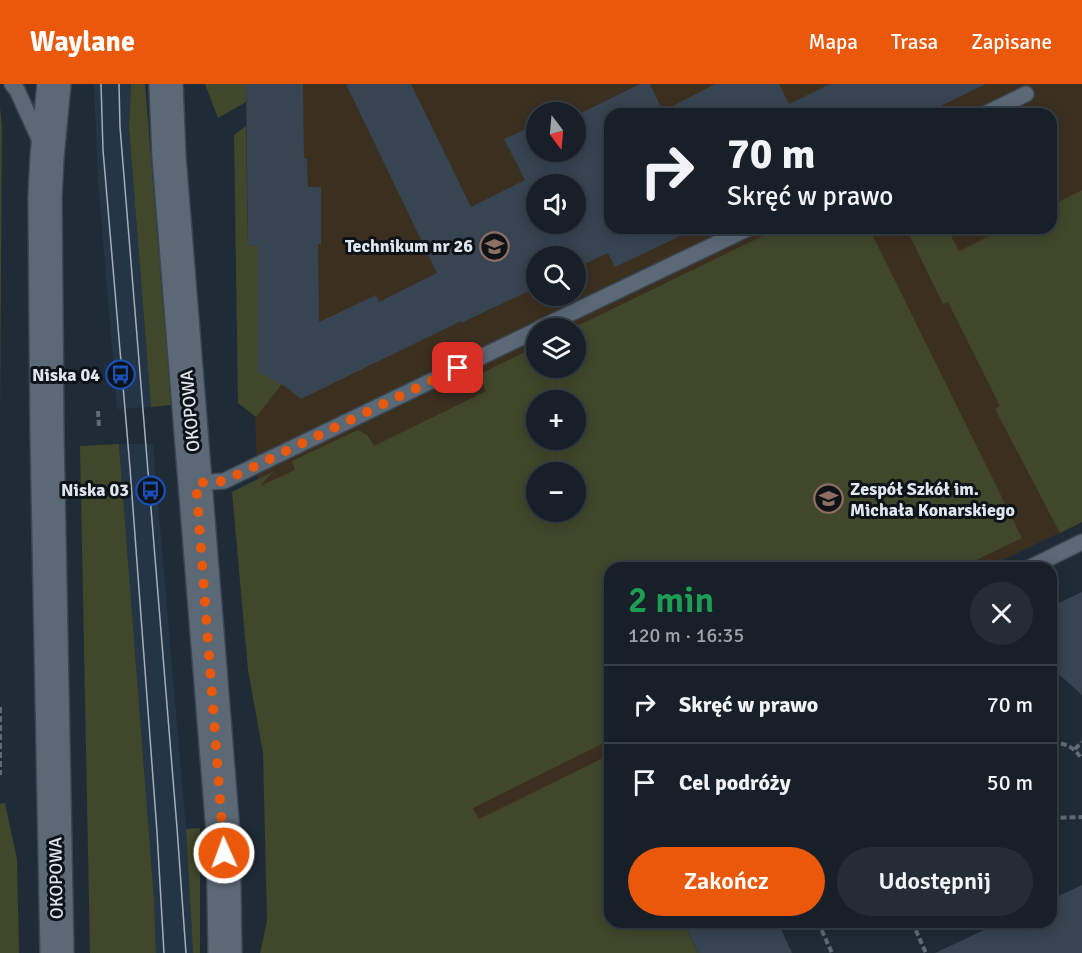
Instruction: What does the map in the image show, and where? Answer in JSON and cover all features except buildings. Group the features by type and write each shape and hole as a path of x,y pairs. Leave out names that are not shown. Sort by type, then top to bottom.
{"main road":[{"name":"OKOPOWA","path":"54,84 47,157 47,433 57,953"},
{"name":"OKOPOWA","path":"166,84 169,158 223,832 225,953"}],"lane":[{"path":"12,84 17,90 47,157"},
{"path":"997,108 1026,94"},
{"path":"562,318 736,234"},
{"path":"196,483 224,481 526,335"},
{"path":"1041,562 1082,542"}],"path":[{"path":"98,411 99,428"},
{"path":"0,707 0,775"},
{"path":"1075,749 1082,742"},
{"path":"1057,743 1075,749 1082,759"},
{"path":"1057,820 1082,817"},
{"path":"824,928 821,930 831,953"},
{"path":"915,928 926,953"}],"shaded area":[{"path":"94,84 131,84 129,129 151,407 117,409 98,180"},
{"name":"Zespół Szkół im. Michała Konarskiego","path":"279,84 1082,84 1082,522 999,562 604,562 604,928 616,928 277,953 248,246 246,102"},
{"path":"119,444 153,444 186,829 193,953 156,953 154,899"}],"green space":[{"path":"131,84 145,84 171,405 151,407 129,128"},
{"path":"205,84 246,84 246,102 218,118"},
{"path":"0,107 2,127 0,418"},
{"path":"246,126 248,246 258,245 258,371 282,384 256,417 238,403 234,135"},
{"path":"1082,190 1082,522 1060,533 995,409 1000,406 948,302 943,304 909,234 950,234 959,251 994,234 1057,234 1057,202"},
{"path":"767,234 872,234 1022,538 972,562 604,562 604,743 473,808 479,819 604,757 604,928 686,928 698,953 260,953 267,921 263,753 248,670 232,492 274,471 260,486 295,470 292,461 358,430 367,435 374,446 486,391 478,375 526,351 526,378 586,378 586,322"},
{"path":"119,444 154,899 156,953 90,953 80,446"},
{"path":"5,803 17,859 19,953 0,953 0,804"},
{"path":"200,828 200,953 193,953 186,829"}],"tram line":[{"path":"101,84 103,150 130,468 164,953"},
{"path":"119,84 120,127 186,953"}],"place":[{"name":"Technikum nr 26","path":"494,246"},
{"name":"Niska 04","path":"121,375"},
{"name":"Niska 03","path":"150,490"},
{"name":"Zespół Szkół im. Michała Konarskiego","path":"829,499"}],"route":[{"path":"224,853 196,483 224,481 458,368"}]}
